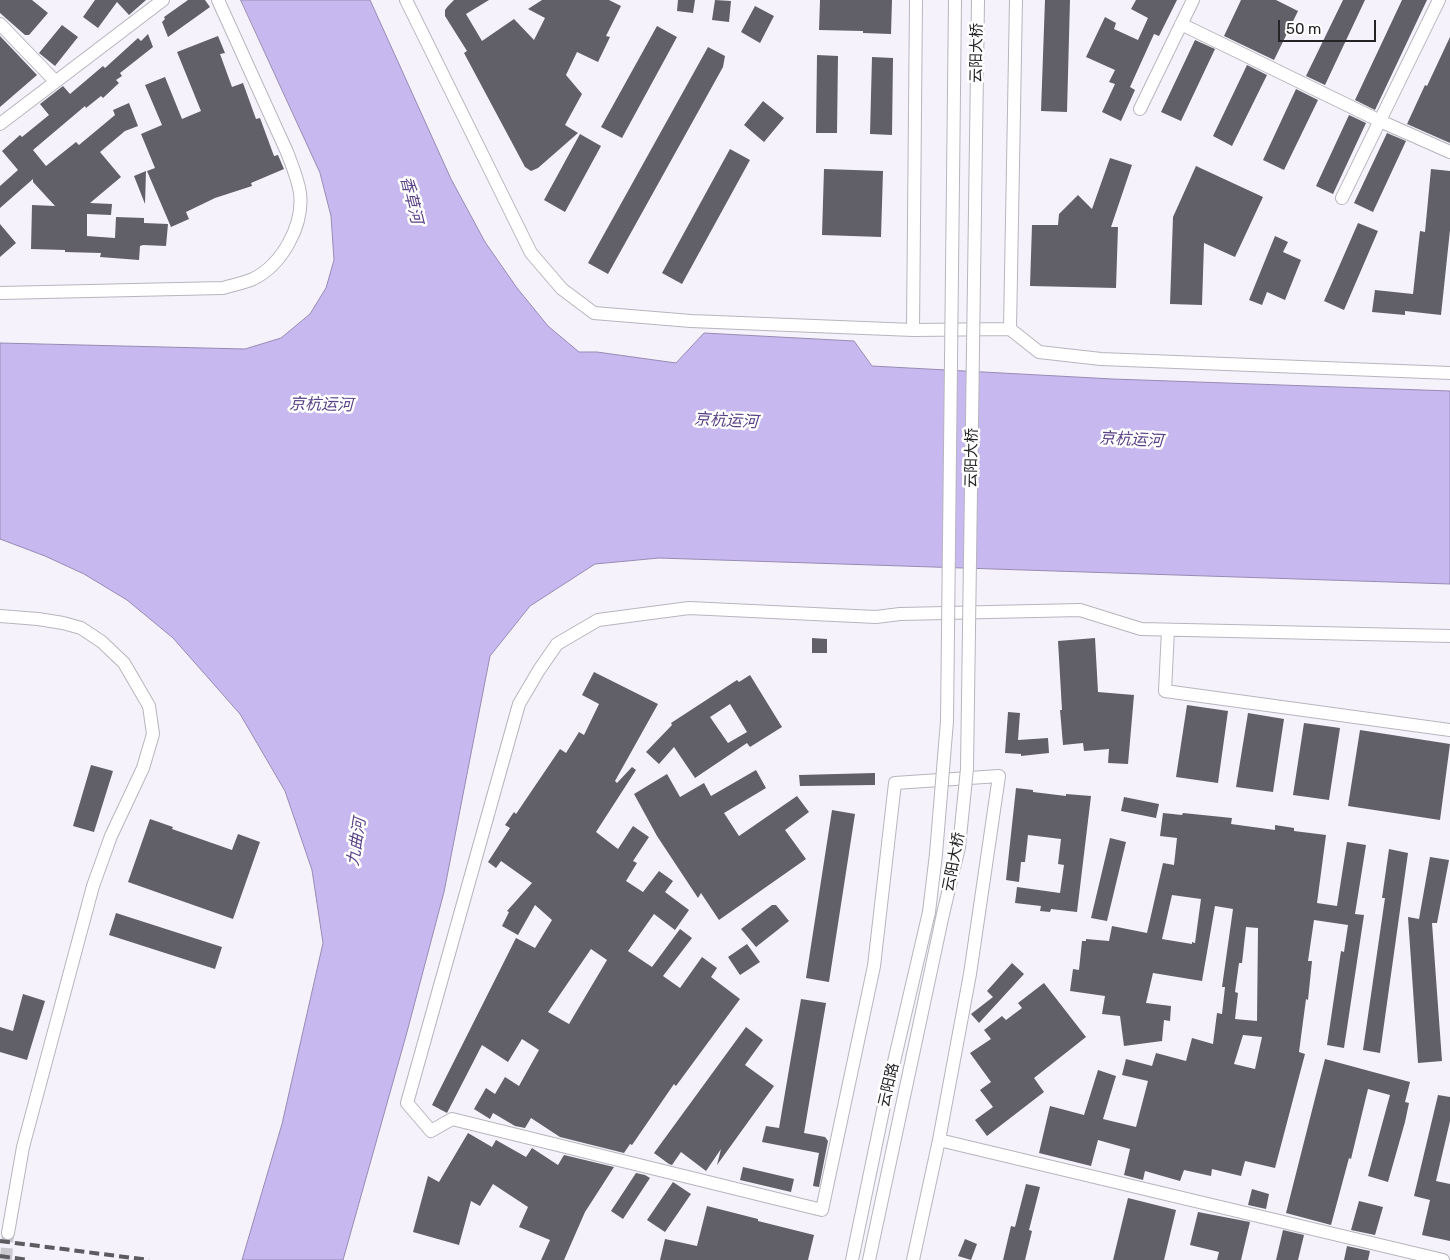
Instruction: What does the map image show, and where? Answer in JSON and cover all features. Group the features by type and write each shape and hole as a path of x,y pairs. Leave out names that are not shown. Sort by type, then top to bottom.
{"street":[{"path":"0,124 163,0"},
{"path":"0,293 223,288 253,279 276,263 298,220 300,194 287,152 218,0"},
{"path":"406,0 531,253 562,289 594,313 691,321 913,330 1010,329 1039,352 1101,359 1450,373"},
{"path":"913,330 916,0"},
{"name":"云阳大桥","path":"929,912 936,854 946,721 955,0"},
{"name":"云阳大桥","path":"943,914 958,847 967,769 978,0"},
{"path":"1010,329 1016,0"},
{"path":"1140,109 1193,0"},
{"path":"1342,198 1439,0"},
{"path":"0,24 55,81"},
{"path":"1181,24 1380,121 1450,152"},
{"path":"913,1260 939,1140 970,974 999,776 895,783 874,966 822,1210 452,1119 430,1130 407,1103 519,704 557,644 598,620 690,608 876,617 900,614 1080,610 1141,629 1450,636"},
{"path":"0,616 63,623 80,628 102,642 124,663 149,706 153,734 143,768 111,836 93,886 23,1146 8,1233"},
{"path":"1168,630 1165,691 1450,730"},
{"name":"云阳路","path":"852,1260 886,1096 929,912"},
{"name":"云阳路","path":"869,1260 943,914"},
{"path":"939,1140 1443,1260"}],"water":[{"path":"241,0 370,0 451,179 485,242 517,288 548,326 579,352 597,352 676,363 704,333 854,341 872,366 1113,379 1450,391 1450,584 659,558 595,564 530,606 490,656 444,892 343,1260 242,1260 282,1124 323,943 312,870 285,791 240,714 173,638 127,600 84,574 45,556 0,539 0,343 245,349 281,338 310,314 326,288 334,260 331,216 320,173"}],"building":[{"path":"0,0 32,0 48,13 29,35 25,35 0,13"},
{"path":"95,0 146,0 129,15 117,2 98,28 83,17"},
{"path":"188,0 205,0 210,7 168,37 162,22 165,19 164,17"},
{"path":"454,0 489,0 466,14 482,41 514,19 534,40 545,18 528,9 542,0 609,0 621,6 606,36 610,37 598,62 577,52 566,75 582,94 565,125 578,133 538,168 531,171 525,167 464,53 467,51 445,16 445,10"},
{"path":"678,0 695,0 693,13 677,11"},
{"path":"715,0 731,1 729,22 712,20"},
{"path":"820,0 892,0 891,34 819,30"},
{"path":"1045,0 1070,0 1067,112 1041,111"},
{"path":"1136,0 1177,0 1159,36 1154,34 1130,87 1135,90 1121,121 1102,112 1115,84 1109,82 1115,70 1086,57 1105,17 1116,23 1114,29 1138,40 1148,18 1131,9"},
{"path":"1241,0 1276,0 1298,11 1274,60 1224,36"},
{"path":"1343,0 1365,0 1325,85 1306,76"},
{"path":"1402,0 1427,0 1375,110 1355,100"},
{"path":"755,6 774,16 760,43 741,32"},
{"path":"62,25 78,37 55,66 39,53"},
{"path":"657,26 677,37 622,138 601,127"},
{"path":"148,34 153,47 120,73 122,76 116,80 119,83 103,98 101,96 86,108 85,106 33,150 46,166 76,142 79,145 115,115 113,110 129,103 138,126 125,131 100,152 121,177 90,203 112,204 111,215 87,214 87,236 115,238 116,217 144,218 144,223 168,224 166,246 140,246 139,260 100,257 101,253 31,249 32,205 55,206 33,182 33,179 0,208 0,186 18,170 2,151 20,135 22,137 49,115 40,104 63,86 70,94 103,66 105,68 138,38 141,41"},
{"path":"0,36 37,75 0,107"},
{"path":"218,36 225,53 220,54 232,87 243,83 256,119 260,118 274,156 278,155 284,169 251,183 252,186 215,198 186,212 189,219 171,227 147,171 155,168 141,134 162,125 145,85 165,77 182,119 201,111 177,52"},
{"path":"1450,37 1450,143 1407,124"},
{"path":"1195,40 1215,49 1181,121 1161,112"},
{"path":"708,47 725,56 723,67 608,274 588,263"},
{"path":"817,55 838,56 837,133 816,133"},
{"path":"872,57 893,58 892,135 870,134"},
{"path":"1247,65 1267,75 1232,146 1213,136"},
{"path":"1296,89 1318,100 1284,170 1263,160"},
{"path":"763,101 784,118 764,142 744,125"},
{"path":"1349,115 1366,123 1333,194 1316,186"},
{"path":"1387,133 1406,141 1373,212 1354,203"},
{"path":"580,134 601,146 565,212 544,200"},
{"path":"730,149 750,160 682,284 662,273"},
{"path":"1110,158 1132,165 1111,227 1118,227 1116,288 1030,286 1032,225 1058,225 1059,214 1078,195 1092,209"},
{"path":"1196,166 1263,197 1235,257 1204,243 1202,305 1170,304 1173,217"},
{"path":"824,169 883,171 881,237 822,235"},
{"path":"1431,169 1450,171 1450,230 1441,315 1405,311 1405,315 1372,312 1375,290 1413,294 1420,231 1425,232"},
{"path":"146,171 145,204 134,176"},
{"path":"1358,223 1378,231 1344,310 1324,301"},
{"path":"0,224 16,243 0,257"},
{"path":"1275,236 1288,242 1283,252 1301,260 1285,300 1267,292 1262,305 1249,300"},
{"path":"812,638 827,639 827,653 812,653"},
{"path":"1095,638 1098,692 1134,695 1128,764 1108,763 1109,749 1084,751 1083,743 1063,745 1058,641"},
{"path":"594,672 658,704 615,781 617,783 632,767 636,770 596,832 618,849 633,826 649,837 633,861 637,863 626,881 643,892 659,871 673,881 665,892 689,910 675,930 654,914 628,951 652,967 680,929 692,938 663,976 680,988 702,957 717,968 711,977 740,999 676,1086 674,1084 632,1145 630,1144 624,1153 560,1137 531,1118 525,1128 515,1126 493,1113 490,1119 474,1109 486,1088 495,1094 505,1077 519,1086 539,1050 522,1039 508,1062 482,1045 447,1113 432,1105 516,938 535,948 552,920 535,905 518,935 502,926 509,912 507,911 532,883 501,861 496,868 488,862 510,828 505,825 514,812 516,814 560,749 566,753 579,732 584,735 599,704 582,695","holes":["591,949 607,960 569,1024 548,1012"]},
{"path":"750,675 782,727 750,747 747,743 695,778 674,747 659,764 646,752 672,725 671,723 737,680 739,682","holes":["730,704 747,732 728,743 710,717"]},
{"path":"1187,705 1228,711 1218,783 1176,777"},
{"path":"1008,712 1020,713 1018,740 1048,738 1049,753 1021,756 1021,754 1005,753"},
{"path":"1248,713 1284,719 1273,792 1236,787"},
{"path":"1304,723 1340,728 1329,800 1293,795"},
{"path":"1360,730 1450,744 1440,820 1348,806"},
{"path":"91,765 113,771 94,832 73,826"},
{"path":"756,770 766,788 724,813 739,836 797,796 809,812 785,830 806,859 719,920 701,893 698,898 657,836 634,794 667,774 680,797 704,783 711,796"},
{"path":"875,773 875,785 800,786 799,775"},
{"path":"1016,788 1066,796 1066,794 1091,796 1077,912 1051,909 1050,912 1040,911 1041,906 1015,903 1017,887 1060,893 1064,865 1058,864 1061,839 1028,835 1025,862 1021,862 1019,882 1006,880"},
{"path":"1124,797 1159,804 1156,818 1121,811"},
{"path":"832,810 855,814 829,982 806,978"},
{"path":"1163,813 1232,818 1231,824 1275,830 1275,825 1294,828 1294,831 1326,835 1317,903 1337,906 1347,842 1366,845 1355,914 1364,915 1344,1048 1327,1045 1341,951 1344,952 1348,925 1314,920 1308,961 1312,961 1308,1000 1306,999 1299,1052 1305,1054 1275,1168 1245,1161 1241,1176 1212,1169 1211,1176 1184,1170 1180,1181 1145,1171 1143,1180 1124,1175 1130,1149 1098,1140 1091,1166 1039,1153 1050,1106 1084,1115 1098,1070 1116,1076 1103,1119 1136,1127 1148,1081 1122,1075 1126,1059 1152,1066 1156,1053 1186,1061 1192,1038 1213,1044 1217,1013 1222,1014 1225,987 1222,987 1233,909 1215,906 1202,981 1153,973 1146,1003 1171,1006 1170,1021 1164,1020 1162,1041 1124,1046 1120,1016 1102,1014 1105,996 1070,991 1073,969 1079,970 1082,941 1086,941 1086,939 1109,941 1112,926 1147,933 1163,863 1174,865 1177,838 1160,836","holes":["1172,895 1201,899 1195,943 1162,939","1246,927 1258,928 1257,1021 1235,1019 1238,993 1235,992 1239,963 1242,963","1243,1035 1262,1037 1255,1069 1234,1064"]},
{"path":"150,819 173,827 172,829 232,850 238,834 260,842 233,919 128,882"},
{"path":"1110,838 1126,842 1107,921 1091,918"},
{"path":"1389,849 1408,853 1380,1053 1363,1050 1385,898 1382,898"},
{"path":"1430,857 1449,860 1437,923 1432,923 1442,1061 1418,1063 1408,917 1419,919"},
{"path":"772,905 776,905 789,921 756,947 741,929"},
{"path":"116,913 222,947 215,969 109,935"},
{"path":"747,944 760,962 740,975 728,957"},
{"path":"1012,963 1024,974 979,1023 971,1014 993,997 987,991"},
{"path":"1044,983 1086,1037 1034,1078 1044,1092 987,1136 975,1120 993,1107 980,1090 991,1082 970,1053 991,1039 984,1030 1002,1016 1006,1020 1022,1008 1018,1003"},
{"path":"23,994 45,1001 27,1060 0,1052 0,1027 13,1031"},
{"path":"801,999 826,1003 804,1133 825,1137 828,1141 819,1187 813,1186 819,1153 762,1142 766,1126 779,1128"},
{"path":"746,1027 763,1040 745,1065 774,1086 717,1165 721,1149 706,1171 681,1152 672,1165 669,1164 654,1153"},
{"path":"1325,1059 1410,1082 1405,1102 1409,1103 1405,1122 1388,1182 1368,1176 1390,1095 1368,1089 1351,1159 1349,1158 1331,1225 1286,1213"},
{"path":"1438,1095 1450,1097 1450,1121 1436,1181 1450,1184 1450,1241 1422,1235 1430,1200 1414,1196"},
{"path":"468,1133 492,1147 496,1140 526,1157 532,1148 558,1165 564,1155 614,1167 585,1212 564,1260 541,1260 550,1240 519,1227 528,1207 493,1184 480,1206 471,1201 459,1245 413,1232 428,1176 439,1182"},
{"path":"743,1167 794,1179 791,1192 740,1180"},
{"path":"636,1173 650,1178 623,1219 611,1211"},
{"path":"673,1182 691,1194 665,1232 647,1220"},
{"path":"1026,1184 1040,1187 1029,1230 1032,1231 1025,1260 1003,1260 1011,1226 1015,1227"},
{"path":"1252,1189 1269,1194 1266,1209 1248,1205"},
{"path":"1128,1198 1176,1210 1164,1260 1113,1260"},
{"path":"1359,1201 1383,1207 1375,1235 1351,1230"},
{"path":"707,1206 814,1235 808,1260 660,1260 665,1239 697,1246"},
{"path":"1198,1212 1250,1222 1241,1260 1217,1260 1219,1252 1190,1245"},
{"path":"1283,1230 1304,1235 1298,1260 1276,1260"},
{"path":"965,1239 977,1244 971,1260 958,1256"},
{"path":"1347,1246 1370,1251 1368,1260 1344,1260"}],"tunnel":[{"path":"6,1260 8,1233"}],"railway":[{"path":"0,1241 149,1260"},
{"path":"0,1256 29,1260"}],"water label":[{"name":"香草河","path":"411,200"},
{"name":"京杭运河","path":"321,405"},
{"name":"京杭运河","path":"726,421"},
{"name":"京杭运河","path":"1131,440"},
{"name":"九曲河","path":"357,842"}]}
